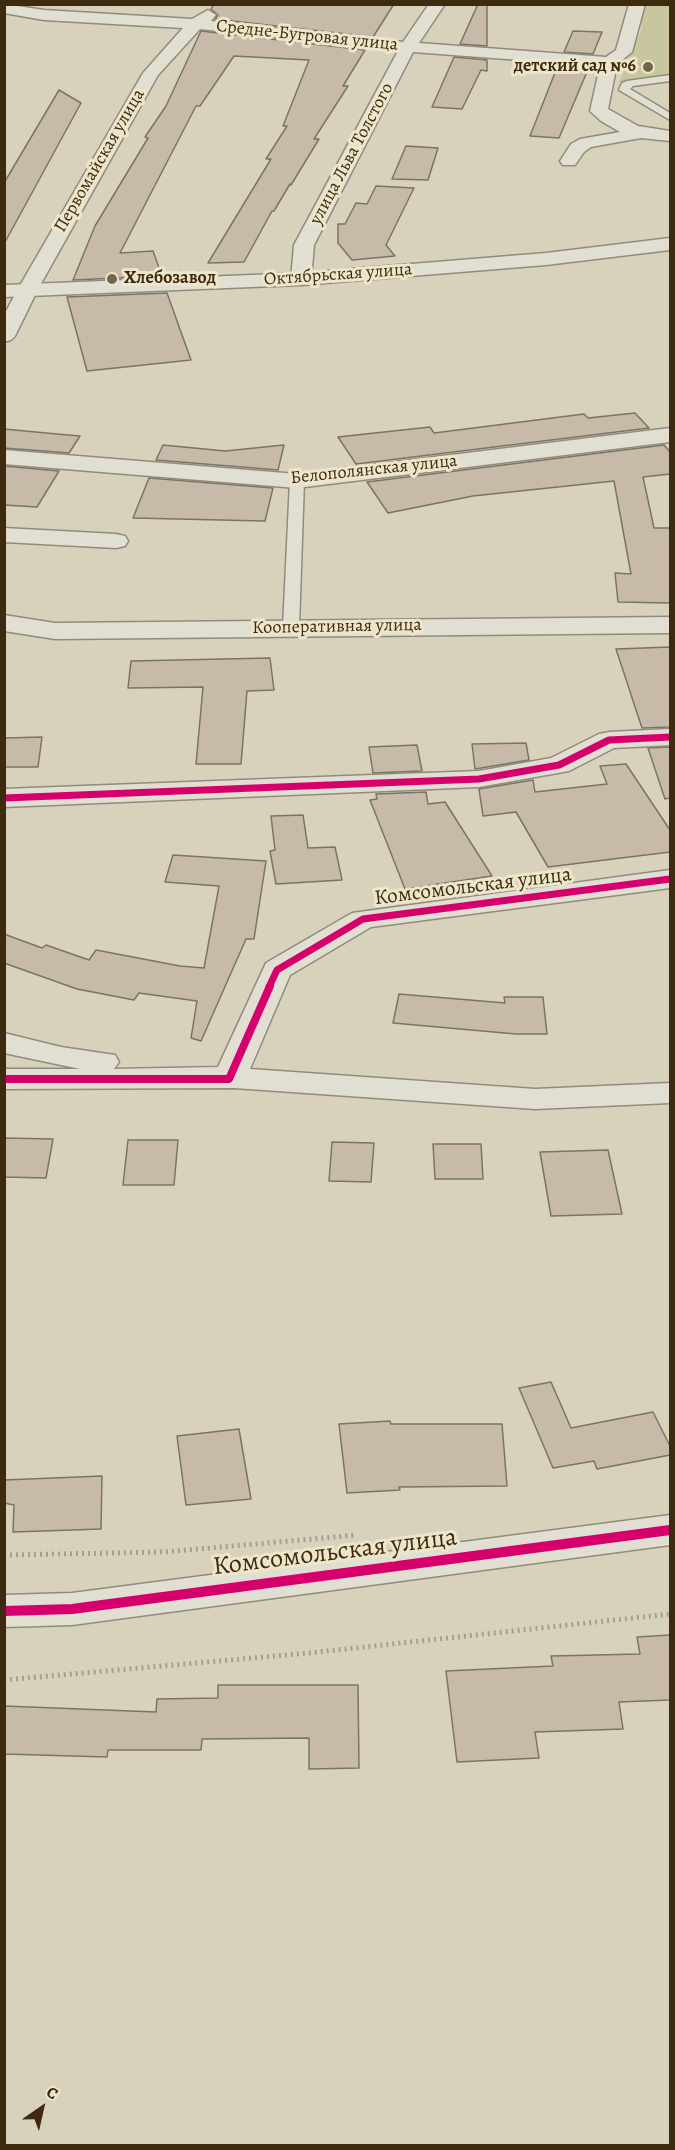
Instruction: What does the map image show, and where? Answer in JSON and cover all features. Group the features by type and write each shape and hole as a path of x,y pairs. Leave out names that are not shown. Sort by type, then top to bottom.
{"street":[{"name":"Первомайская улица","path":"4,336 28,289 151,73 196,24 221,4"},
{"name":"улица Льва Толстого","path":"301,279 304,245 408,47 437,4"},
{"path":"637,4 624,52 609,62 599,111 612,122 637,134"},
{"name":"Средне-Бугровая улица","path":"4,8 44,15 196,24 408,47 609,62"},
{"path":"569,161 577,148 586,143 637,134 670,136"},
{"name":"Октябрьская улица","path":"4,291 301,279 546,259 670,244"},
{"name":"Белополянская улица","path":"4,457 297,481 670,435"},
{"path":"4,535 116,541"},
{"name":"Кооперативная улица","path":"4,623 55,631 670,625"},
{"path":"4,798 479,779 559,765 609,740 670,737"},
{"name":"Комсомольская улица","path":"229,1079 278,970 363,919 670,879"},
{"path":"4,1043 61,1057 229,1079 535,1099 670,1093"},
{"path":"4,1079 229,1079"},
{"name":"Комсомольская улица","path":"4,1611 72,1609 670,1530"}],"lane":[{"path":"670,78 631,83 626,85 624,90 670,117"},
{"path":"291,627 297,481"}],"path":[{"path":"4,1555 164,1552 364,1534"},
{"path":"4,1680 309,1653 670,1614"}],"shaded area":[{"path":"670,5 670,76 619,82 642,28 641,7"}],"building":[{"path":"214,4 394,4 373,37 215,19 218,15 211,9"},
{"path":"478,4 487,4 487,46 460,44"},
{"path":"201,31 365,50 343,86 348,86 314,139 319,139 272,211 244,262 208,263 271,159 266,159 287,126 283,126 309,60 234,56 200,106 196,106 120,253 153,251 162,276 73,280 95,226 148,138 145,137 166,106"},
{"path":"573,31 602,32 593,54 564,52"},
{"path":"454,57 487,60 487,71 481,70 462,109 432,107"},
{"path":"558,65 589,67 559,138 530,136"},
{"path":"59,90 81,103 4,244 4,183"},
{"path":"406,146 438,148 428,180 392,179"},
{"path":"376,186 414,188 386,245 395,256 352,260 338,243 338,224 345,224 356,203 367,204"},
{"path":"167,293 191,360 87,371 67,297"},
{"path":"635,413 649,428 356,464 338,437 430,427 434,433 584,414 588,418"},
{"path":"4,429 80,436 69,453 4,448"},
{"path":"163,445 225,451 284,445 278,470 156,460"},
{"path":"664,445 670,452 670,474 643,477 654,528 670,528 670,603 618,602 615,573 631,574 614,481 473,496 388,513 367,482"},
{"path":"4,466 59,471 37,507 4,505"},
{"path":"149,478 273,488 265,521 133,518"},
{"path":"670,647 670,727 642,728 616,649"},
{"path":"270,658 274,690 247,691 241,764 196,764 203,687 128,688 131,661"},
{"path":"42,737 38,767 4,767 4,738"},
{"path":"526,743 529,760 475,769 472,744"},
{"path":"417,745 422,771 373,773 369,747"},
{"path":"670,747 670,798 665,799 648,748"},
{"path":"626,764 670,830 670,852 548,867 516,812 483,816 479,789 533,780 535,792 607,784 600,766"},
{"path":"426,792 428,804 445,802 492,876 405,889 370,800 377,799 376,794"},
{"path":"303,815 308,848 335,847 342,880 276,884 270,851 275,850 271,816"},
{"path":"173,855 266,861 254,939 246,939 201,1041 191,1038 197,1001 139,993 134,1000 77,989 4,963 4,934 42,948 46,945 89,960 96,950 180,966 204,968 219,886 165,882"},
{"path":"399,994 505,1003 504,997 543,997 547,1034 516,1034 393,1023"},
{"path":"4,1138 53,1139 46,1178 4,1177"},
{"path":"128,1140 178,1140 174,1185 123,1185"},
{"path":"332,1142 374,1143 371,1182 329,1181"},
{"path":"433,1144 481,1144 483,1179 435,1179"},
{"path":"608,1150 622,1214 551,1216 540,1152"},
{"path":"551,1382 571,1428 653,1412 670,1446 670,1455 597,1469 594,1461 553,1468 519,1388"},
{"path":"390,1421 391,1424 502,1424 507,1486 399,1487 400,1490 347,1493 339,1424"},
{"path":"239,1429 251,1499 186,1505 177,1436"},
{"path":"102,1476 101,1529 13,1532 14,1505 4,1503 4,1480"},
{"path":"670,1635 670,1700 619,1702 623,1729 535,1732 539,1758 457,1762 446,1671 553,1666 551,1656 640,1654 637,1637"},
{"path":"218,1685 358,1685 359,1768 309,1769 309,1738 202,1739 201,1750 108,1750 107,1757 4,1754 4,1706 156,1712 157,1699 218,1698"}],"cycle path":[{"path":"4,798 479,779 559,765 609,740 670,737"},
{"path":"4,1079 229,1079 277,970 363,919 670,879"},
{"path":"4,1611 72,1609 670,1530"}],"place":[{"name":"детский сад №6","path":"648,67"},
{"name":"Хлебозавод","path":"112,279"}]}
